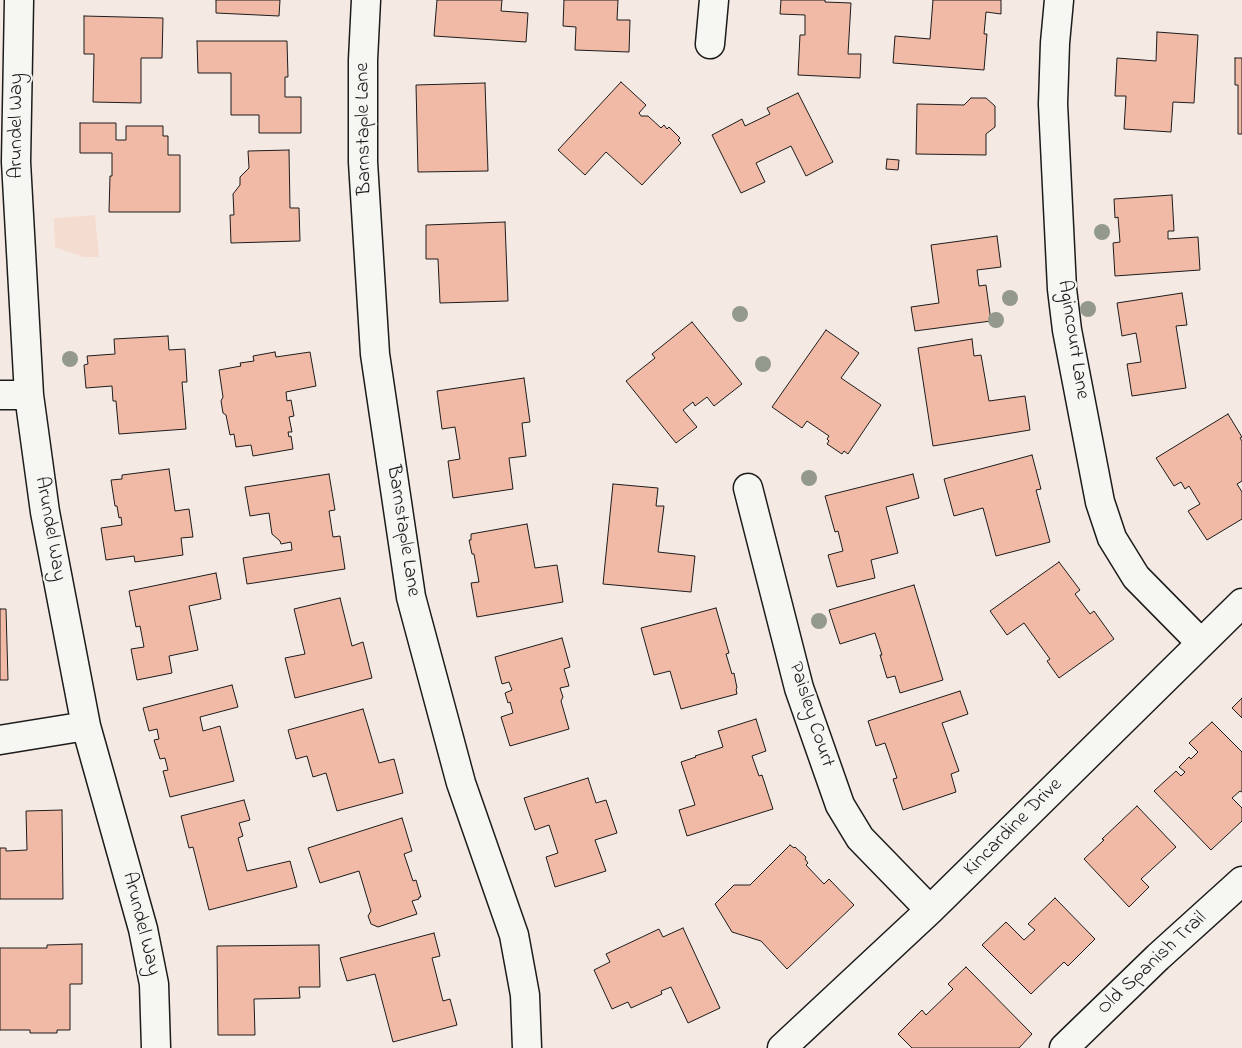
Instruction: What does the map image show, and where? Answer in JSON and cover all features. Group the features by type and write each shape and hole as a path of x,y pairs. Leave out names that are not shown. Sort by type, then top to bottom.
{"street":[{"name":"Arundel Way","path":"19,0 16,162 29,395 45,512 86,726 144,929 154,984 156,1048"},
{"name":"Barnstaple Lane","path":"366,0 363,60 363,162 375,354 411,597 461,783 514,935 525,995 527,1048"},
{"path":"710,44 714,0"},
{"name":"Agincourt Lane","path":"1059,0 1055,43 1053,104 1062,289 1067,330 1100,502 1112,538 1136,577 1201,643"},
{"path":"0,395 29,395"},
{"name":"Paisley Court","path":"748,488 799,688 840,805 860,838 930,910"},
{"name":"Kincardine Drive","path":"782,1048 930,910 1242,603"},
{"path":"0,740 86,726"},
{"name":"Old Spanish Trail","path":"1064,1048 1158,957 1242,880"}],"shaded area":[{"path":"95,215 99,257 83,257 55,247 54,218"}],"building":[{"path":"216,0 280,0 279,16 216,13"},
{"path":"437,0 502,0 501,11 528,13 526,42 434,36"},
{"path":"564,0 618,0 617,20 630,20 629,52 575,50 576,27 563,26"},
{"path":"781,0 825,0 825,2 851,3 848,54 861,54 860,78 798,75 800,35 805,35 805,15 780,14"},
{"path":"933,0 1001,0 1001,14 986,12 984,34 987,34 984,70 893,63 895,36 930,39"},
{"path":"84,16 163,18 162,58 141,58 141,103 93,102 94,54 84,54"},
{"path":"1157,32 1198,35 1194,103 1173,102 1171,132 1124,129 1126,96 1115,96 1117,58 1156,61"},
{"path":"197,41 287,41 288,77 285,77 285,97 301,97 301,133 259,133 259,115 231,115 231,73 198,73"},
{"path":"1235,58 1242,58 1242,134 1238,134 1238,85 1235,85"},
{"path":"621,82 646,105 639,113 641,116 648,116 661,128 664,125 667,129 669,127 680,138 678,140 681,143 642,185 606,152 585,175 558,150"},
{"path":"485,83 488,171 418,172 416,85"},
{"path":"798,93 833,162 806,176 791,146 756,163 765,182 741,193 712,135 742,119 745,126 770,114 767,108"},
{"path":"971,98 986,98 995,106 995,127 986,134 986,155 916,154 917,104 964,105"},
{"path":"80,123 116,123 116,140 126,140 126,126 163,126 163,136 168,136 168,155 180,155 180,212 109,212 112,153 80,153"},
{"path":"289,150 290,208 299,208 300,241 231,243 230,215 234,215 233,194 240,185 240,177 249,168 248,151"},
{"path":"887,159 899,160 898,170 886,169"},
{"path":"1172,195 1174,231 1168,231 1168,239 1198,237 1200,270 1115,276 1113,243 1120,242 1118,217 1115,218 1114,199"},
{"path":"505,222 508,301 440,303 438,259 426,259 426,225"},
{"path":"997,236 1001,267 977,270 979,286 986,285 991,321 915,331 911,307 939,303 931,245"},
{"path":"1182,293 1187,325 1176,326 1186,388 1132,396 1127,364 1141,362 1136,333 1122,336 1117,303"},
{"path":"692,322 742,384 714,406 707,397 695,406 693,402 683,410 697,427 676,443 626,381 655,358 652,354"},
{"path":"826,330 859,353 841,378 881,405 848,454 844,451 842,454 827,444 829,436 807,421 802,428 772,407"},
{"path":"168,336 169,350 185,349 187,382 182,382 186,429 119,434 116,401 113,401 112,386 86,388 84,365 88,364 87,356 115,354 114,339"},
{"path":"972,339 974,356 981,355 989,401 1025,396 1030,430 933,446 918,348"},
{"path":"275,352 276,357 310,352 316,386 286,392 287,401 291,400 294,416 289,417 292,432 288,432 289,437 291,436 293,449 253,456 251,445 236,447 234,434 230,435 226,415 223,413 219,370 241,366 240,363 254,361 253,356"},
{"path":"524,378 530,422 522,423 526,456 509,458 513,489 453,498 448,461 460,459 455,427 442,429 437,391"},
{"path":"1228,414 1242,437 1240,438 1242,441 1242,481 1237,484 1242,492 1242,519 1207,540 1188,511 1200,504 1189,486 1185,489 1181,482 1174,486 1156,458"},
{"path":"1032,455 1041,489 1036,490 1050,542 996,556 983,508 954,516 944,479"},
{"path":"169,469 175,511 189,509 193,537 181,538 183,555 135,562 134,556 106,560 101,528 122,525 117,506 115,506 111,480 122,479 122,475"},
{"path":"329,474 335,510 329,511 333,537 340,536 345,569 247,584 243,558 292,550 291,542 281,544 272,534 269,513 250,516 245,487"},
{"path":"913,474 919,498 886,507 898,553 871,560 875,578 837,587 828,555 843,551 838,531 835,532 825,496"},
{"path":"613,484 658,488 656,506 664,506 658,552 695,556 691,592 603,584"},
{"path":"527,524 535,568 557,565 563,602 477,617 471,583 479,582 474,554 472,554 469,540 471,540 471,534"},
{"path":"1059,562 1080,590 1075,594 1090,614 1094,611 1114,639 1059,678 1047,661 1050,659 1024,623 1007,635 990,611"},
{"path":"216,573 221,599 189,606 198,650 169,656 172,673 137,680 131,649 144,647 140,626 136,627 129,591"},
{"path":"914,585 943,680 900,693 895,676 887,678 875,633 840,644 829,610"},
{"path":"340,598 352,646 363,642 372,678 295,698 285,658 305,654 294,609"},
{"path":"716,608 729,653 726,654 732,674 734,673 737,694 681,709 670,671 654,675 641,628"},
{"path":"0,609 6,609 8,680 0,680"},
{"path":"562,638 570,667 564,669 569,686 560,688 563,697 561,701 569,729 510,746 501,717 513,713 505,693 512,690 509,682 502,684 495,657"},
{"path":"232,685 238,707 200,717 203,731 220,726 234,781 170,797 163,771 168,770 165,758 160,759 154,740 159,739 157,729 149,731 143,708"},
{"path":"960,691 968,714 942,723 959,771 951,774 956,792 903,810 893,779 897,778 885,743 876,746 868,721"},
{"path":"1242,698 1242,718 1232,708"},
{"path":"363,709 379,763 394,759 403,793 337,811 326,773 313,777 307,756 296,759 288,730"},
{"path":"756,719 766,751 752,756 759,776 762,775 773,809 687,836 679,810 695,805 681,762 723,747 718,731"},
{"path":"1212,722 1242,752 1242,792 1240,791 1232,798 1242,808 1242,821 1211,850 1154,791 1176,771 1181,776 1185,772 1179,767 1189,757 1191,759 1198,752 1189,743"},
{"path":"588,778 596,803 606,800 617,833 595,840 606,871 555,887 546,857 558,853 549,825 535,830 524,798"},
{"path":"244,800 250,820 239,823 243,836 238,838 247,871 290,861 297,887 209,910 193,847 189,848 181,816"},
{"path":"1137,806 1176,847 1141,879 1149,887 1129,907 1084,859"},
{"path":"62,810 63,899 0,899 0,848 6,848 6,851 27,850 26,811"},
{"path":"402,818 412,851 404,854 413,881 416,880 421,897 412,901 417,914 378,927 371,924 368,916 371,911 359,871 320,883 308,848"},
{"path":"790,845 806,857 805,859 808,863 806,865 824,884 829,879 854,905 787,969 761,941 732,932 715,904 734,885 750,885"},
{"path":"1055,898 1095,939 1068,966 1064,962 1031,994 982,945 1006,922 1024,940 1035,930 1028,924"},
{"path":"683,928 720,1008 688,1023 671,987 661,991 662,994 631,1008 628,1002 612,1009 594,970 610,962 606,954 659,929 663,937"},
{"path":"434,933 440,956 432,958 443,1001 450,999 457,1025 393,1042 375,974 347,981 340,958"},
{"path":"82,944 82,984 70,984 70,1030 57,1030 57,1033 30,1033 30,1030 0,1030 0,948 47,948 47,945"},
{"path":"319,945 320,987 299,987 300,998 254,999 255,1035 218,1035 217,946"},
{"path":"966,967 1032,1034 1019,1048 912,1048 898,1034 922,1010 926,1015 953,989 948,984"}]}
